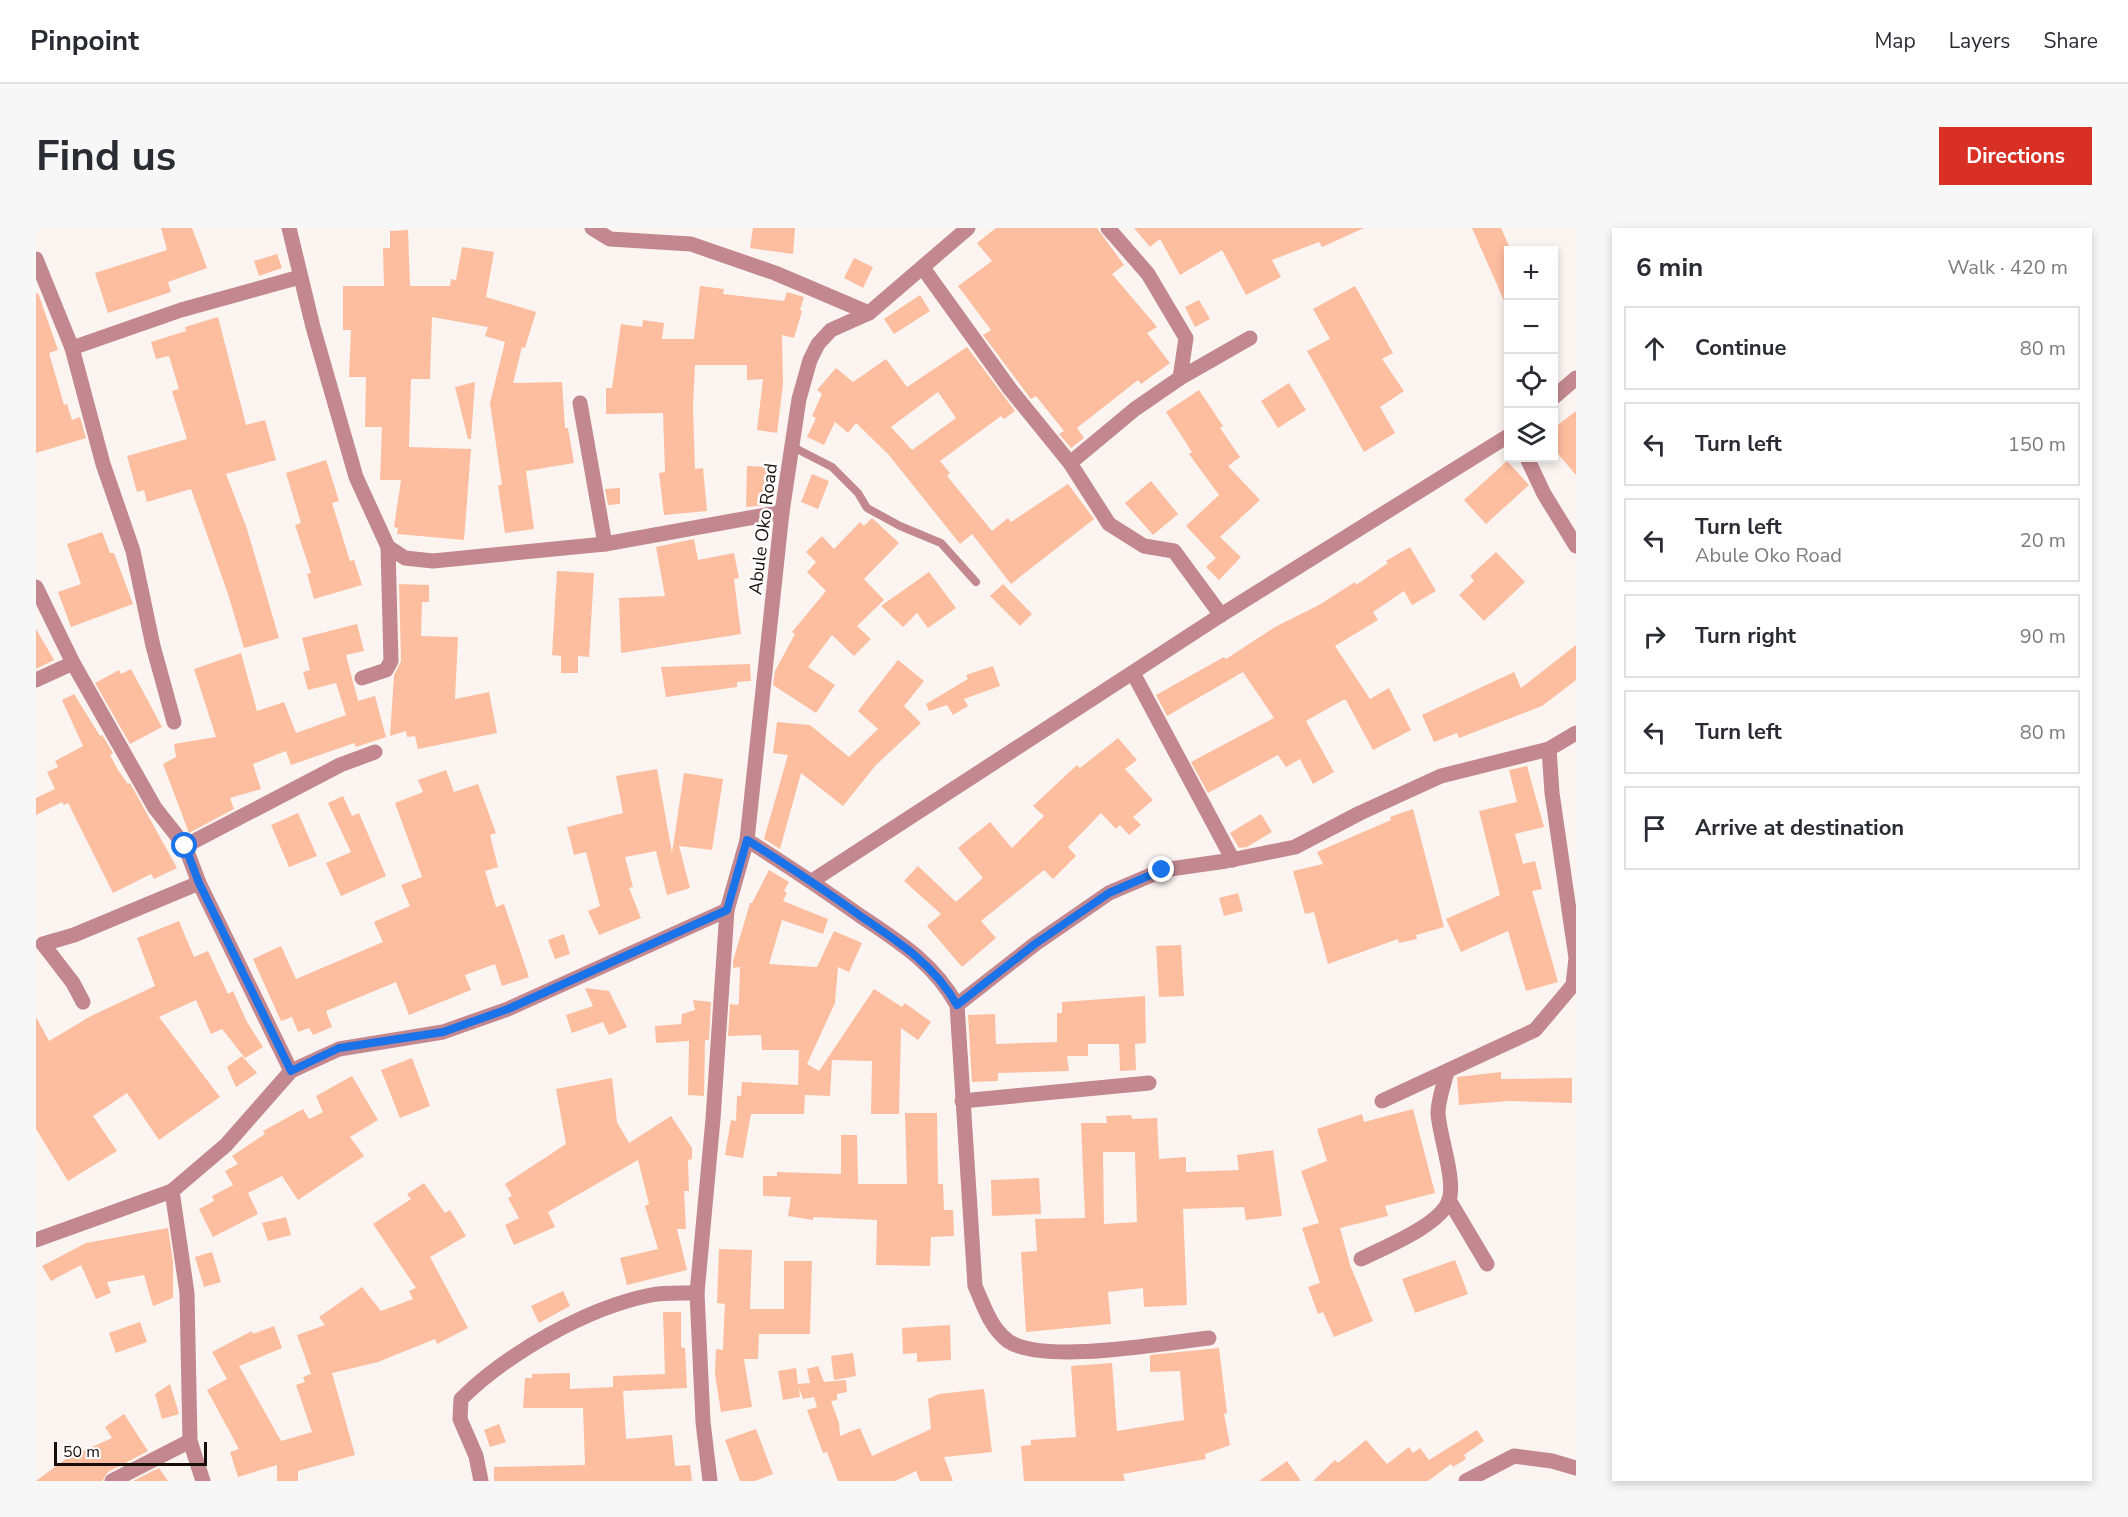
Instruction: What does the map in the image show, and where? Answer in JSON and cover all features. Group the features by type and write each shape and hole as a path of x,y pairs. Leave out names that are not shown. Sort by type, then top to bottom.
{"street":[{"path":"289,228 300,277 356,477 388,547 391,661 386,670 362,678"},
{"path":"592,228 610,238 691,244 775,273 868,313"},
{"name":"Abule Oko Road","path":"710,1481 703,1422 697,1293 713,1119 727,910 747,840 782,512 794,447 799,399 818,344 831,330 868,313 968,228"},
{"path":"1108,228 1148,274 1186,338 1180,378"},
{"path":"36,259 72,348 103,464 133,551 153,646 174,722"},
{"path":"923,268 1010,389 1070,463 1109,524 1144,546 1174,551 1221,615"},
{"path":"72,348 181,310 300,277"},
{"path":"1070,463 1135,409 1180,378 1250,338"},
{"path":"1558,394 1576,378"},
{"path":"580,403 605,544"},
{"path":"812,881 1221,615 1504,439"},
{"path":"1529,462 1544,494 1576,546"},
{"path":"388,547 405,558 433,561 605,544 782,512"},
{"path":"36,587 73,663 155,808 185,846 199,883 291,1071"},
{"path":"36,680 73,663"},
{"path":"1133,673 1233,860"},
{"path":"957,1005 1035,944 1109,893 1162,870 1233,860 1295,847 1360,813 1441,776 1549,749 1576,733"},
{"path":"1382,1101 1535,1030 1573,985 1576,958 1552,793 1549,749"},
{"path":"185,846 340,765 375,752"},
{"path":"747,840 812,881 921,958 945,985 957,1005 975,1286 990,1322 1008,1340 1027,1350 1062,1353 1209,1338"},
{"path":"83,1002 73,983 39,946 74,935 199,883"},
{"path":"36,1240 172,1191 226,1145 291,1071 339,1048 443,1032 508,1009 727,910"},
{"path":"1448,1072 1438,1112 1449,1179 1449,1200 1487,1264"},
{"path":"962,1101 1149,1083"},
{"path":"172,1191 187,1293 190,1441 203,1481"},
{"path":"1361,1259 1410,1234 1438,1216 1449,1200"},
{"path":"481,1481 476,1456 460,1419 461,1399 476,1384 531,1346 590,1315 651,1294 697,1293"},
{"path":"112,1481 190,1441"},
{"path":"1466,1481 1514,1456 1552,1461 1576,1468"}],"lane":[{"path":"794,447 832,467 858,493 867,508 900,526 941,543 976,582"}],"building":[{"path":"161,228 192,228 207,268 168,282 171,292 108,313 95,273 167,250"},
{"path":"753,228 795,228 793,254 750,248"},
{"path":"996,228 1097,228 1124,265 1112,274 1157,327 1147,333 1170,363 1141,384 1138,380 1077,428 1084,438 1071,448 1059,434 1064,431 1036,396 1031,399 983,335 991,330 958,286 992,261 977,243"},
{"path":"1134,228 1364,228 1322,247 1319,242 1272,260 1281,277 1246,295 1222,250 1180,275 1160,239 1150,247"},
{"path":"1472,228 1501,228 1509,246 1504,246 1504,301"},
{"path":"408,230 410,286 450,286 451,279 456,280 462,247 494,252 486,297 536,312 525,348 522,347 513,383 562,382 565,428 568,428 574,463 526,471 534,529 505,533 498,485 502,485 490,403 505,342 485,336 488,327 432,317 430,379 411,379 409,447 471,449 464,540 397,534 398,528 394,527 401,480 380,480 382,427 365,427 366,377 349,377 351,330 343,330 343,286 384,286 383,248 390,248 390,231"},
{"path":"277,254 282,268 259,276 254,261"},
{"path":"854,258 873,267 863,288 844,278"},
{"path":"700,286 724,289 723,294 784,301 787,292 804,297 800,310 802,311 794,338 782,335 783,384 777,433 757,430 763,379 747,380 747,365 695,365 693,407 695,469 703,468 707,511 664,515 659,473 665,472 663,413 606,414 606,388 612,388 621,324 642,327 643,320 664,323 662,339 694,339"},
{"path":"1355,286 1393,353 1382,359 1404,391 1380,407 1395,433 1364,452 1307,351 1330,339 1313,309"},
{"path":"38,293 58,350 49,353 64,405 67,404 72,420 80,417 86,438 36,453 36,294"},
{"path":"920,295 930,311 894,334 884,319"},
{"path":"1199,300 1210,319 1195,327 1185,307"},
{"path":"218,317 246,425 265,420 276,460 226,474 247,529 279,638 244,648 228,594 191,489 147,502 144,490 137,492 127,456 187,439 172,391 179,389 169,356 156,359 151,342 186,331 185,327"},
{"path":"967,347 1015,411 1004,419 1001,416 940,461 950,473 947,476 992,531 1008,518 1011,522 1068,484 1094,519 1011,584 972,534 960,544 888,454 856,423 848,433 835,422 824,445 807,437 816,418 812,416 822,394 817,390 836,368 853,382 886,359 907,387","holes":["938,392 956,418 912,450 891,427"]},
{"path":"475,382 471,439 468,439 455,387"},
{"path":"1289,383 1306,410 1278,428 1261,401"},
{"path":"1199,390 1223,426 1220,428 1240,457 1228,466 1260,500 1220,537 1241,557 1219,580 1206,567 1216,558 1186,526 1219,495 1189,454 1192,452 1166,412"},
{"path":"1576,411 1576,475 1558,454 1558,425"},
{"path":"326,460 339,501 332,503 350,561 354,560 362,585 314,599 307,574 311,573 295,525 301,523 286,473"},
{"path":"1506,462 1529,485 1486,524 1464,500"},
{"path":"747,466 768,467 767,505 746,507"},
{"path":"812,474 829,481 818,509 801,502"},
{"path":"1151,481 1178,514 1153,535 1125,503"},
{"path":"620,488 620,504 608,505 605,489"},
{"path":"872,518 899,543 864,579 884,600 857,626 871,639 854,656 832,635 808,667 835,685 816,713 773,685 775,671 795,634 792,632 826,591 807,572 816,562 806,552 822,536 834,549 860,522 864,526"},
{"path":"102,532 110,553 114,553 133,604 71,627 58,592 81,584 67,544"},
{"path":"694,539 698,560 734,553 739,578 734,579 741,634 621,653 619,598 665,596 656,547"},
{"path":"1410,547 1436,591 1412,605 1404,591 1373,612 1378,620 1335,646 1370,699 1389,688 1411,730 1373,750 1346,700 1343,700 1306,721 1334,772 1313,784 1300,759 1286,767 1278,755 1208,793 1191,762 1274,718 1243,672 1167,716 1156,695 1224,657 1226,659 1275,627 1319,605 1355,582 1356,585 1388,563 1386,561"},
{"path":"1496,552 1525,582 1484,621 1459,595 1474,581 1470,576"},
{"path":"557,571 594,573 589,657 578,656 578,673 561,673 561,656 552,655"},
{"path":"929,572 956,608 928,628 917,613 903,627 881,606"},
{"path":"399,584 429,585 429,602 422,602 421,636 458,637 455,699 489,692 497,733 418,749 415,736 407,737 406,731 390,736 394,675 401,661"},
{"path":"1003,584 1032,614 1020,626 990,596"},
{"path":"357,624 364,651 346,655 358,701 375,696 386,737 356,747 354,743 291,765 286,751 253,764 261,789 230,798 234,809 189,833 163,764 176,757 174,744 216,737 194,669 241,653 257,711 284,702 296,733 346,715 336,683 308,690 303,672 310,670 302,638"},
{"path":"36,629 54,660 36,669"},
{"path":"1576,645 1576,680 1542,706 1459,738 1457,733 1434,742 1422,715 1514,672 1521,688"},
{"path":"898,660 924,681 904,706 921,723 875,766 843,806 801,773 780,849 764,839 788,755 773,753 777,722 810,725 849,757 878,729 858,711"},
{"path":"750,664 751,681 737,682 737,687 666,697 661,667"},
{"path":"993,666 1000,686 964,699 968,706 953,715 947,705 929,711 926,704 968,679 966,675"},
{"path":"131,669 162,727 130,744 95,683 119,670 121,674"},
{"path":"74,694 113,753 110,755 118,770 128,784 130,783 177,868 154,879 151,874 113,893 68,803 64,805 62,802 36,815 36,798 55,789 47,772 58,767 55,761 83,746 62,700"},
{"path":"1118,738 1137,760 1125,769 1153,800 1133,817 1141,825 1129,835 1120,825 1116,829 1101,813 1068,847 1076,856 1053,879 1044,870 981,921 996,938 962,967 927,926 941,914 904,881 918,866 956,902 983,878 958,848 990,822 1012,848 1044,816 1033,806 1077,765 1080,768"},
{"path":"1527,766 1544,827 1515,834 1523,864 1535,861 1542,889 1532,891 1558,982 1526,991 1508,931 1461,952 1446,919 1500,895 1479,811 1517,802 1509,770"},
{"path":"657,769 672,853 684,773 723,779 712,850 679,846 690,888 667,895 656,851 625,857 633,887 629,888 641,918 599,935 588,911 600,906 586,852 574,855 567,827 623,813 616,776"},
{"path":"446,770 454,792 478,784 496,833 490,835 498,867 485,871 496,907 504,904 529,977 502,986 495,964 465,975 471,990 409,1015 396,982 326,1011 332,1027 313,1035 309,1028 298,1032 292,1017 281,1021 253,959 281,946 296,979 383,942 374,922 410,906 401,885 422,877 395,803 423,792 418,780"},
{"path":"343,796 352,816 359,813 386,876 341,896 326,863 351,852 328,803"},
{"path":"1413,809 1444,927 1416,935 1417,939 1399,943 1398,939 1328,964 1314,912 1305,914 1293,871 1323,864 1317,852 1391,820 1390,817"},
{"path":"298,813 317,856 289,867 271,825"},
{"path":"1261,814 1272,832 1247,847 1239,848 1230,833"},
{"path":"769,870 789,882 784,891 787,893 783,901 828,919 823,934 782,920 769,964 817,967 834,931 862,943 849,972 838,967 835,1003 807,1064 819,1071 874,989 902,1007 905,1003 931,1022 918,1040 901,1028 899,1114 871,1114 872,1061 832,1060 830,1096 805,1095 804,1114 751,1114 743,1158 725,1155 731,1120 736,1121 737,1096 741,1096 742,1082 798,1085 799,1050 762,1050 761,1035 728,1036 730,1004 738,1005 739,1002 740,967 733,968 733,961 750,903"},
{"path":"1238,893 1243,911 1224,916 1219,898"},
{"path":"179,921 194,957 208,951 228,994 233,991 247,1022 263,1047 245,1058 222,1029 211,1034 196,1000 159,1017 220,1097 159,1140 127,1093 93,1116 117,1151 68,1181 36,1129 36,1017 49,1041 91,1016 155,986 137,938"},
{"path":"564,934 570,954 555,959 548,940"},
{"path":"1181,945 1184,996 1159,997 1156,946"},
{"path":"585,988 609,991 627,1027 609,1035 603,1022 572,1033 566,1015 593,1006"},
{"path":"1145,996 1146,1043 1135,1044 1136,1070 1120,1071 1119,1044 1088,1044 1088,1056 1067,1056 1069,1071 998,1073 998,1081 972,1082 968,1015 995,1014 996,1044 1057,1042 1057,1013 1062,1013 1062,1002"},
{"path":"693,1000 711,1002 709,1040 705,1040 704,1096 688,1095 689,1041 656,1043 655,1026 681,1024 682,1014 695,1010"},
{"path":"242,1056 257,1073 236,1087 227,1067"},
{"path":"412,1058 430,1106 400,1118 381,1070"},
{"path":"1501,1072 1501,1079 1572,1078 1572,1103 1509,1101 1459,1105 1457,1077"},
{"path":"352,1076 378,1120 350,1137 364,1156 298,1200 282,1176 248,1193 258,1214 213,1237 199,1209 214,1201 212,1196 233,1185 225,1171 238,1164 232,1156 265,1134 263,1131 303,1109 309,1119 323,1112 316,1096"},
{"path":"612,1078 617,1122 629,1143 671,1116 692,1148 692,1159 688,1160 689,1191 684,1191 686,1229 677,1229 687,1270 627,1285 620,1258 658,1249 645,1206 649,1204 638,1160 548,1212 555,1227 514,1245 505,1225 519,1218 508,1198 512,1196 505,1184 566,1144 556,1089"},
{"path":"1413,1109 1435,1193 1385,1206 1388,1216 1340,1228 1350,1265 1373,1321 1334,1337 1323,1312 1318,1314 1308,1287 1320,1283 1302,1228 1319,1223 1301,1171 1327,1161 1317,1129 1362,1114 1364,1122"},
{"path":"905,1113 937,1113 938,1184 943,1184 944,1210 953,1210 954,1236 931,1237 930,1266 876,1265 877,1220 813,1217 813,1220 788,1216 791,1197 763,1196 763,1176 777,1176 777,1172 841,1174 841,1135 857,1135 858,1184 907,1184"},
{"path":"1131,1115 1132,1119 1157,1118 1159,1159 1186,1157 1186,1172 1239,1170 1237,1155 1273,1150 1282,1216 1246,1220 1244,1207 1183,1209 1187,1305 1144,1307 1143,1288 1108,1292 1111,1324 1026,1332 1021,1252 1037,1251 1035,1219 1085,1218 1081,1123 1107,1123 1106,1116","holes":["1103,1152 1135,1152 1137,1222 1104,1224"]},
{"path":"1039,1178 1041,1214 992,1216 991,1180"},
{"path":"424,1183 445,1213 450,1210 466,1236 430,1257 468,1328 437,1344 435,1339 378,1362 332,1373 355,1455 298,1471 298,1481 277,1481 277,1465 238,1477 230,1452 239,1449 207,1390 227,1379 212,1352 252,1331 253,1334 274,1326 282,1348 239,1366 281,1441 312,1432 296,1385 305,1382 303,1377 311,1374 297,1335 325,1325 319,1317 362,1287 381,1311 413,1299 409,1291 416,1288 373,1224 411,1199 407,1194"},
{"path":"286,1217 291,1235 268,1241 262,1223"},
{"path":"168,1228 173,1262 173,1298 153,1306 144,1275 107,1282 111,1293 96,1299 81,1265 51,1281 42,1266 86,1243"},
{"path":"719,1249 752,1250 750,1309 784,1309 784,1261 812,1261 810,1334 759,1334 758,1359 744,1359 752,1407 721,1412 715,1374 716,1349 723,1350 725,1304 717,1303"},
{"path":"212,1252 221,1282 204,1287 195,1257"},
{"path":"1455,1260 1468,1294 1415,1313 1402,1279"},
{"path":"563,1291 570,1306 539,1323 531,1306"},
{"path":"663,1312 681,1312 681,1347 685,1348 687,1388 623,1391 626,1439 672,1435 675,1466 690,1465 692,1481 494,1481 494,1467 585,1465 583,1408 523,1408 525,1378 532,1378 532,1374 570,1373 570,1389 613,1387 613,1376 665,1374"},
{"path":"140,1322 147,1342 116,1353 109,1333"},
{"path":"950,1325 951,1360 917,1362 917,1353 903,1354 902,1328"},
{"path":"1219,1348 1227,1413 1224,1414 1230,1445 1205,1454 1206,1459 1123,1474 1125,1481 1024,1481 1021,1446 1031,1445 1031,1440 1076,1437 1071,1366 1112,1363 1117,1431 1184,1420 1180,1371 1150,1372 1150,1355"},
{"path":"853,1353 856,1376 834,1380 831,1356"},
{"path":"818,1366 824,1382 846,1380 847,1392 837,1394 837,1400 831,1401 839,1423 840,1436 860,1428 872,1456 931,1429 928,1399 939,1394 984,1389 992,1452 944,1457 953,1481 920,1481 916,1471 895,1481 838,1481 827,1452 823,1453 807,1410 817,1407 814,1397 803,1399 799,1388 800,1397 783,1400 778,1371 796,1368 798,1384 810,1383 807,1369"},
{"path":"170,1384 179,1414 162,1419 155,1394"},
{"path":"124,1414 148,1451 108,1472 102,1481 36,1481 67,1458 112,1438 105,1427"},
{"path":"499,1424 506,1442 490,1447 484,1430"},
{"path":"756,1429 773,1474 755,1481 740,1481 725,1440"},
{"path":"1477,1430 1484,1441 1464,1455 1466,1459 1453,1467 1451,1464 1428,1481 1313,1481 1335,1460 1338,1463 1366,1440 1387,1464 1409,1447 1413,1453 1420,1448 1429,1460"},
{"path":"1287,1461 1301,1481 1259,1481"},
{"path":"159,1468 168,1481 133,1481"}],"route":[{"path":"185,846 199,883 291,1071 339,1048 384,1043 443,1032 508,1009 727,910 747,840 812,881 921,958 945,985 957,1005 1035,944 1109,893 1162,870"}]}
